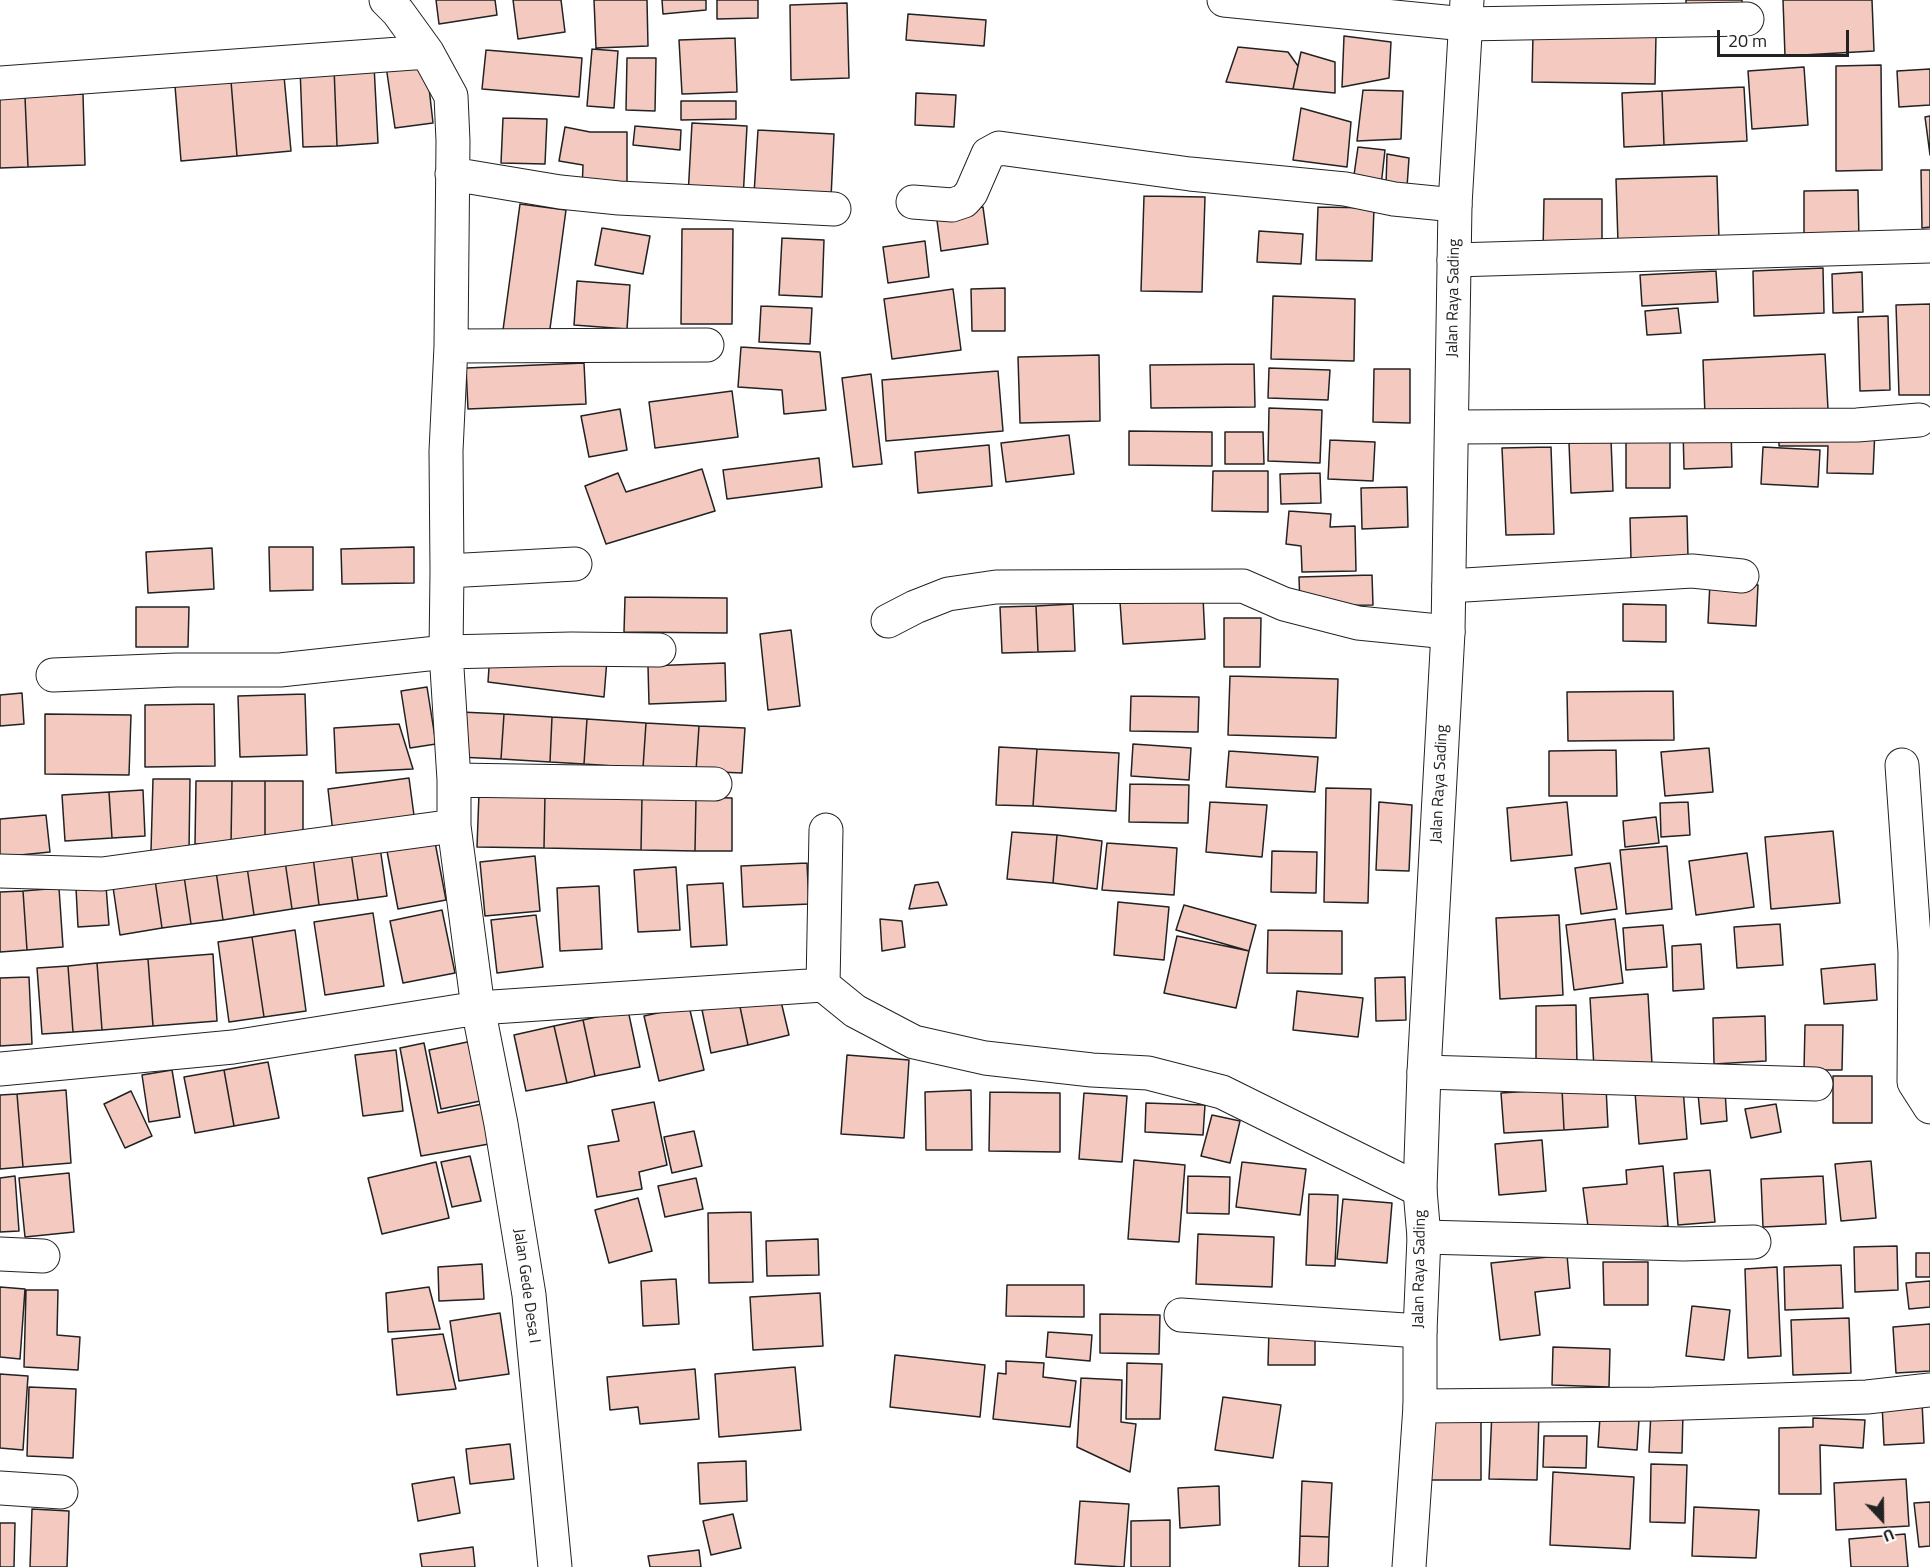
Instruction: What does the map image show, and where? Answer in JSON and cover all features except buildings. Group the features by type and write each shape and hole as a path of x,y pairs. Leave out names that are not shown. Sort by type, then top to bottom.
{"street":[{"name":"Jalan Gede Desa I","path":"386,0 398,12 427,52 451,96 453,141 452,346 446,451 446,652 454,780 454,826 478,1008 501,1124 529,1295 555,1567"},
{"path":"1224,0 1466,12 1747,19"},
{"name":"Jalan Raya Sading","path":"1408,1567 1420,1406 1424,1237 1420,1190 1424,1072 1448,633 1455,205 1466,12"},
{"path":"0,83 427,52"},
{"path":"912,202 952,205 964,201 971,193 988,154 999,148 1190,174 1346,189 1394,199 1455,205"},
{"path":"452,174 560,192 607,197 834,209"},
{"path":"1454,260 1930,246"},
{"path":"452,346 707,345"},
{"path":"1453,428 1857,425 1919,420"},
{"path":"447,571 575,564"},
{"path":"1449,586 1692,571 1742,576"},
{"path":"888,621 948,594 996,587 1243,586 1284,604 1358,623 1448,633"},
{"path":"53,675 176,670 280,670 446,652 571,649 660,650"},
{"path":"1902,765 1914,952 1914,1082 1930,1107"},
{"path":"454,780 715,784"},
{"path":"0,871 102,874 454,826"},
{"path":"823,985 826,830"},
{"path":"0,1068 23,1068 233,1047 478,1008 823,985 855,1011 914,1042 985,1058 1092,1070 1148,1073 1222,1092 1420,1190"},
{"path":"1424,1072 1816,1084"},
{"path":"1424,1237 1683,1244 1754,1242"},
{"path":"0,1254 43,1256"},
{"path":"1181,1315 1420,1331"},
{"path":"1420,1406 1667,1404 1867,1397 1930,1390"},
{"path":"0,1488 61,1492"}]}
